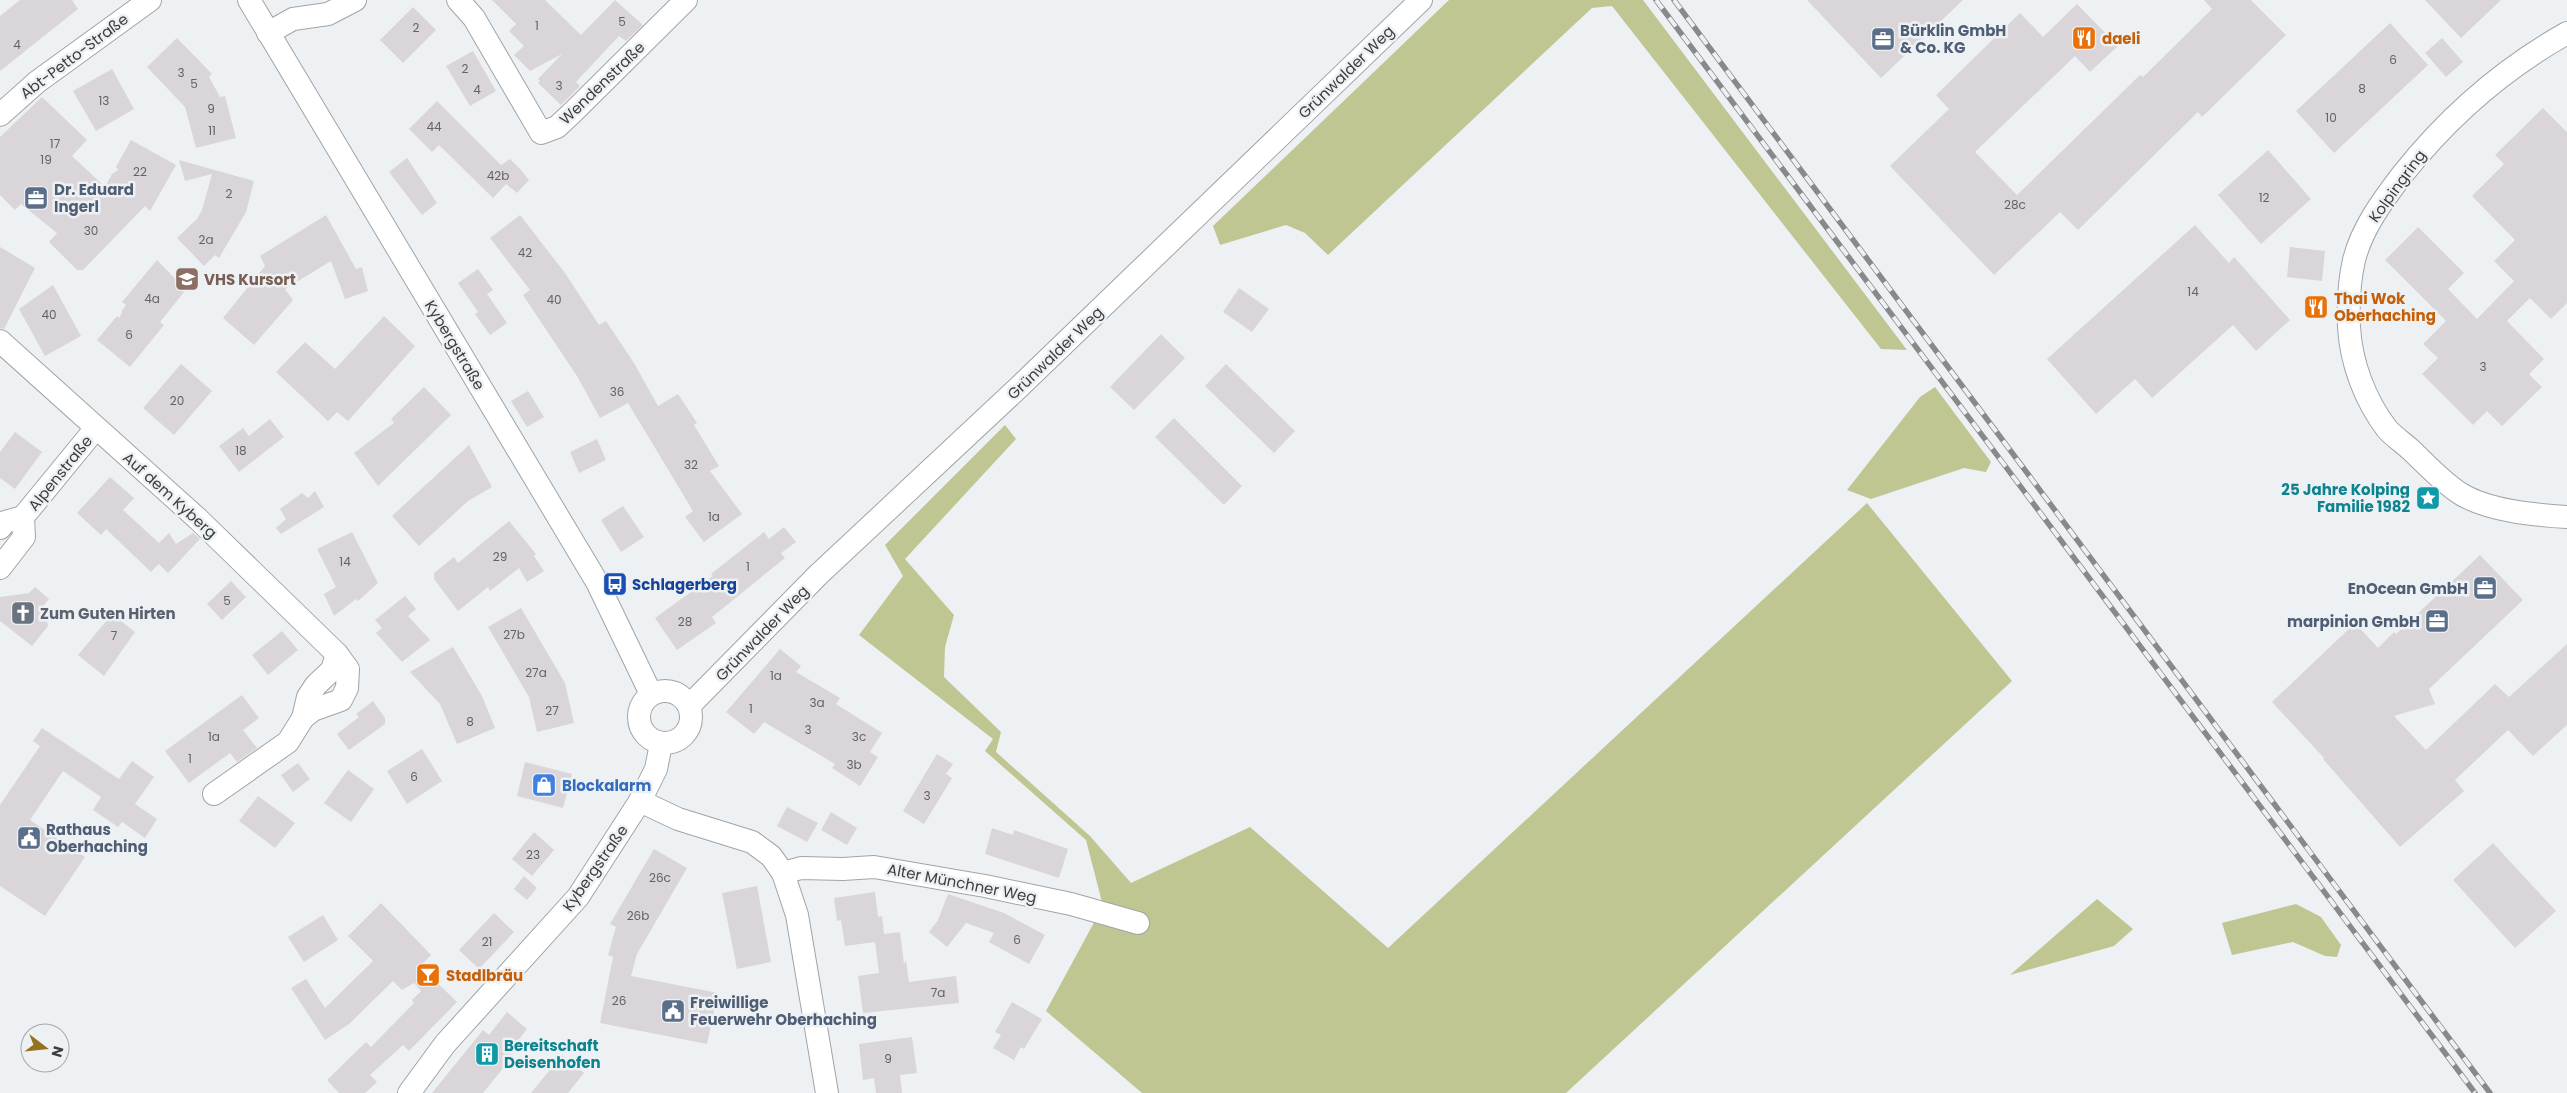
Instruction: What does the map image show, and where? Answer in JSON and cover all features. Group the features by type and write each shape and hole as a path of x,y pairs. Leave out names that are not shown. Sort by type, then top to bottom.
{"street":[{"name":"Abt-Petto-Straße","path":"0,115 37,82 150,0"},
{"name":"Kybergstraße","path":"249,0 597,582 651,694"},
{"path":"268,33 293,19 328,14 355,0"},
{"name":"Wendenstraße","path":"458,0 474,18 541,133 557,127 686,0"},
{"name":"Grünwalder Weg","path":"689,706 818,575 1026,381 1421,0"},
{"name":"Kolpingring","path":"2567,33 2532,52 2464,106 2420,152 2385,197 2367,228 2354,259 2348,302 2350,340 2354,363 2361,383 2388,429 2461,494 2500,508 2532,515 2567,517"},
{"name":"Auf dem Kyberg","path":"0,341 198,519 337,654 332,670 316,685 308,697 303,718 288,742 214,794"},
{"name":"Alpenstraße","path":"0,528 5,522 23,517 96,428"},
{"name":"Alpenstraße","path":"0,568 24,537 23,517"},
{"path":"669,691 677,694 689,706 692,722 684,736 677,741 661,744 650,740 643,732 639,722 639,712 643,702 651,694 669,691"},
{"name":"Kybergstraße","path":"409,1093 445,1044 578,897 640,801 656,769 661,744"},
{"path":"640,801 678,819 752,842 771,856 783,872 797,915 827,1093"},
{"name":"Alter Münchner Weg","path":"783,872 801,868 843,869 874,866 1071,904 1138,923"}],"green space":[{"path":"1449,0 1643,0 1907,350 1881,349 1612,6 1592,8 1328,255 1305,233 1286,225 1220,245 1213,226"},
{"path":"1935,387 1991,462 1986,472 1964,468 1871,499 1847,490 1920,397"},
{"path":"1005,425 1016,439 905,559 954,615 945,647 944,677 1001,732 996,752 1090,836 1131,883 1250,827 1388,948 1867,503 2012,681 1566,1093 1142,1093 1046,1011 1103,906 1086,840 985,751 993,739 859,635 903,576 885,545"},
{"path":"2097,899 2133,929 2114,946 2010,975"},
{"path":"2296,904 2321,917 2341,945 2337,957 2325,956 2293,942 2232,955 2222,923"}],"building":[{"path":"20,0 72,0 78,9 0,71 0,16"},
{"path":"492,0 545,0 581,35 615,0 643,25 626,41 619,36 576,82 580,86 561,105 538,83 540,81 538,79 562,54 530,71 514,55 524,46 509,31 516,24"},
{"name":"Bürklin GmbH & Co. KG","path":"1807,0 1963,0 1881,78"},
{"path":"2204,0 2251,0 2286,35 2202,117 2198,112 2078,230 2060,212 1994,275 1890,166 1949,109 1936,95 2020,13 2043,37 2077,4 2118,46 2090,72 2075,56 1975,152 2017,195 2140,75 2143,77 2212,9"},
{"path":"2425,0 2501,0 2461,38"},
{"path":"413,7 436,30 403,63 380,40"},
{"path":"2390,23 2428,65 2334,153 2296,111"},
{"path":"177,38 212,74 209,77 220,97 225,96 236,138 196,148 185,107 147,67"},
{"path":"2442,38 2463,62 2446,77 2425,53"},
{"path":"473,51 496,91 470,106 446,66"},
{"path":"112,69 134,109 96,131 73,91"},
{"path":"42,97 87,140 72,156 105,187 112,174 118,170 116,167 131,140 176,165 150,211 145,206 83,270 77,270 49,242 57,233 21,204 15,210 0,195 0,137"},
{"path":"437,101 501,165 510,159 520,169 529,180 517,193 506,184 493,198 439,145 432,152 409,129"},
{"path":"2543,108 2567,132 2567,303 2551,319 2530,298 2507,321 2544,359 2529,374 2542,387 2502,426 2487,411 2473,425 2422,374 2438,358 2423,344 2446,321 2385,260 2418,227 2464,273 2448,289 2477,319 2514,281 2494,261 2515,240 2472,196 2504,164 2495,155"},
{"path":"2268,150 2311,199 2261,244 2218,195"},
{"path":"407,158 437,203 422,215 389,172"},
{"path":"179,160 254,181 246,212 219,258 215,255 204,266 177,238 197,219 202,210 212,174 185,181"},
{"path":"326,215 356,269 362,267 368,291 345,299 331,261 285,289 293,300 254,345 223,318 265,266 260,256"},
{"path":"520,215 565,273 599,325 606,321 634,363 658,406 678,394 697,423 694,425 719,466 710,471 742,514 704,542 685,517 693,511 628,403 600,418 577,376 523,295 530,290 490,238"},
{"path":"2195,225 2229,263 2234,257 2290,320 2256,351 2233,325 2152,398 2135,379 2096,414 2047,359"},
{"path":"0,247 35,268 4,329 0,328"},
{"path":"2290,247 2325,251 2322,281 2287,277"},
{"path":"157,260 184,288 182,290 184,292 160,322 164,325 130,367 97,340 117,316 119,318 126,305 122,302"},
{"path":"478,269 493,290 487,294 507,323 490,335 475,314 478,312 458,283"},
{"path":"53,285 81,336 45,356 19,309"},
{"path":"1239,288 1269,309 1252,332 1223,312"},
{"path":"384,316 415,346 348,421 337,412 328,421 276,372 305,342 335,369"},
{"path":"1161,334 1185,358 1134,410 1110,387"},
{"path":"181,364 212,391 174,435 143,408"},
{"path":"1226,364 1295,431 1274,453 1205,386"},
{"path":"424,387 451,415 378,486 354,453 394,423 391,419"},
{"path":"528,391 544,417 527,427 511,401"},
{"path":"1174,418 1242,486 1224,505 1155,437"},
{"path":"270,419 284,437 239,472 219,446 243,428 249,436"},
{"path":"15,432 42,452 15,489 0,478 0,452"},
{"path":"597,439 606,460 579,473 570,452"},
{"path":"469,445 492,487 468,501 419,546 392,516"},
{"path":"110,477 134,498 123,510 159,543 169,533 176,544 193,533 200,539 168,573 159,564 151,572 106,529 101,535 77,513"},
{"path":"315,491 324,507 281,534 276,528 286,519 280,509 302,493 308,498"},
{"path":"623,506 644,537 621,552 601,520"},
{"path":"509,521 536,554 534,556 544,571 527,582 519,568 490,591 488,587 458,611 434,579 434,573 454,557 458,563"},
{"path":"784,527 796,542 781,553 785,558 712,617 716,623 677,650 655,618 713,576 711,574 764,532 769,539"},
{"path":"352,532 378,583 358,601 356,599 334,616 324,594 336,587 317,549"},
{"path":"2480,555 2523,600 2429,689 2435,704 2394,716 2426,750 2495,684 2509,697 2567,644 2567,725 2533,756 2508,730 2455,780 2464,791 2400,847 2324,758 2272,702 2355,623 2378,648 2394,632 2396,634"},
{"path":"231,581 246,597 222,620 207,604"},
{"name":"Zum Guten Hirten","path":"35,587 49,599 44,605 48,626 32,646 0,621 0,597 29,593"},
{"path":"405,596 416,609 408,616 430,640 402,662 376,633 382,628 375,620"},
{"path":"521,608 565,683 574,723 537,732 529,697 488,627"},
{"path":"112,614 135,632 104,676 78,655"},
{"path":"282,631 298,650 268,675 252,655"},
{"path":"453,647 482,696 495,728 457,744 440,704 410,672"},
{"path":"780,649 801,666 796,672 840,698 836,704 882,733 870,752 878,757 860,786 832,768 835,764 764,722 754,734 726,712"},
{"path":"242,695 259,718 243,730 257,748 237,762 230,753 189,783 165,751"},
{"path":"373,701 385,718 385,724 349,750 337,734 359,717 356,714"},
{"name":"Rathaus Oberhaching","path":"42,728 119,779 132,761 154,777 135,804 157,819 145,838 122,822 118,827 93,810 101,797 63,771 30,820 85,857 45,916 0,886 0,805 40,746 33,741"},
{"path":"422,749 442,781 407,804 387,771"},
{"path":"937,754 953,764 946,774 952,778 924,824 903,811"},
{"name":"Blockalarm","path":"525,762 572,774 563,808 517,796"},
{"path":"298,763 310,779 293,792 281,775"},
{"path":"348,770 374,789 351,822 324,803"},
{"path":"258,796 295,823 275,848 239,821"},
{"path":"787,807 818,823 807,842 777,826"},
{"path":"831,812 857,828 847,845 821,830"},
{"path":"992,828 1013,835 1014,830 1068,849 1059,878 985,854"},
{"path":"534,832 554,850 532,876 512,859"},
{"path":"2493,843 2556,911 2515,948 2453,880"},
{"path":"654,849 687,868 637,954 631,976 718,993 707,1044 600,1023 613,957 608,955 616,927 610,924"},
{"path":"524,876 537,888 527,900 514,889"},
{"path":"757,886 771,962 737,969 722,893"},
{"path":"875,892 878,917 882,916 884,934 900,932 904,964 906,960 909,982 956,976 959,1003 863,1013 858,976 879,973 875,942 845,946 841,920 837,921 834,898"},
{"path":"948,894 1004,913 1045,935 1029,964 989,942 994,933 966,923 947,947 929,932 938,920"},
{"path":"381,903 431,955 420,966 457,1002 409,1051 403,1045 370,1075 377,1082 365,1093 339,1093 327,1080 366,1042 371,1047 414,1003 412,1000 421,991 414,983 402,990 393,981 349,1024 325,1040 291,988 306,979 325,1008 373,961 348,936"},
{"path":"494,913 514,932 479,969 459,950"},
{"path":"323,915 338,940 304,962 288,937"},
{"path":"1012,1002 1042,1019 1024,1049 1021,1047 1014,1060 993,1048 1001,1035 995,1032"},
{"name":"Bereitschaft Deisenhofen","path":"507,1012 527,1029 509,1052 513,1056 483,1093 432,1093 483,1030 489,1035"},
{"path":"912,1037 917,1073 900,1075 902,1093 876,1093 874,1078 863,1080 859,1044"},
{"path":"562,1055 584,1073 568,1093 531,1093"}],"railway":[{"path":"1656,0 2475,1093"},
{"path":"1674,0 2490,1093"}],"place":[{"name":"daeli","path":"2084,38"},
{"name":"Bürklin GmbH & Co. KG","path":"1883,39"},
{"name":"Dr. Eduard Ingerl","path":"36,198"},
{"name":"VHS Kursort","path":"187,279"},
{"name":"Thai Wok Oberhaching","path":"2316,307"},
{"name":"25 Jahre Kolping Familie 1982","path":"2428,498"},
{"name":"Schlagerberg","path":"615,584"},
{"name":"EnOcean GmbH","path":"2485,588"},
{"name":"Zum Guten Hirten","path":"23,613"},
{"name":"marpinion GmbH","path":"2437,621"},
{"name":"Blockalarm","path":"544,785"},
{"name":"Rathaus Oberhaching","path":"29,838"},
{"name":"Stadlbräu","path":"428,975"},
{"name":"Freiwillige Feuerwehr Oberhaching","path":"673,1011"},
{"name":"Bereitschaft Deisenhofen","path":"487,1054"}]}
